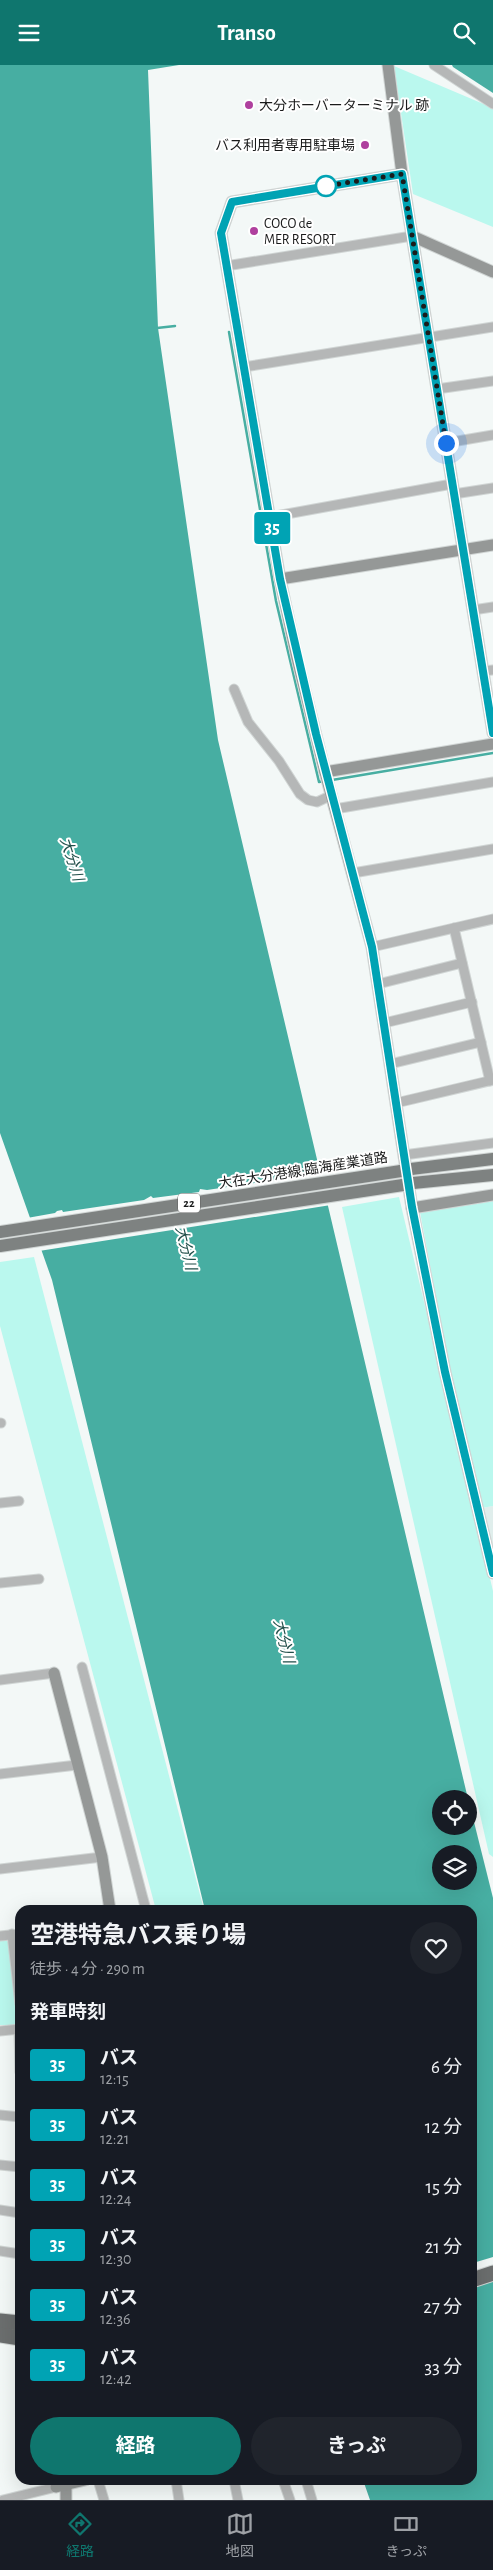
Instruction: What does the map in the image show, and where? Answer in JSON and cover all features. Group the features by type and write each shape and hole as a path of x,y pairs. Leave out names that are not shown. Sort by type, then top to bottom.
{"highway":[{"path":"477,2270 493,2265"},
{"path":"477,2278 493,2273"},
{"path":"0,2321 15,2322"},
{"path":"0,2335 15,2336"}],"main road":[{"name":"大在大分港線;臨海産業道路","path":"0,1232 377,1174 493,1159"},
{"name":"大在大分港線;臨海産業道路","path":"0,1246 379,1188 493,1175"}],"street":[{"path":"388,65 402,174 428,338 473,610 488,671 493,733"},
{"path":"434,65 466,89 493,104"},
{"path":"402,174 232,202 221,233 280,579 297,658 372,947 412,1207 447,1381 493,1573"},
{"path":"226,266 412,236 493,272"},
{"path":"244,367 493,327"},
{"path":"437,389 493,381"},
{"path":"446,443 493,435"},
{"path":"270,517 453,489 493,487"},
{"path":"280,579 493,545"},
{"path":"473,610 493,607"},
{"path":"234,689 248,721 279,761 300,794 308,800 317,802 328,782 493,744"},
{"path":"335,809 493,782"},
{"path":"353,873 493,849"},
{"path":"372,947 493,919"},
{"path":"396,1103 492,1081 454,928"},
{"path":"378,983 462,963"},
{"path":"384,1023 472,1002"},
{"path":"390,1063 481,1042"},
{"path":"404,1155 493,1143"},
{"path":"412,1207 493,1195"},
{"path":"0,1503 19,1501"},
{"path":"0,1583 39,1579"},
{"path":"82,1667 145,1905"},
{"path":"0,1680 54,1673 102,1857 109,1905"},
{"path":"0,1774 77,1765"},
{"path":"0,1869 102,1857"},
{"path":"0,1936 15,1934"},
{"path":"0,2031 15,2029"},
{"path":"0,2115 15,2116"},
{"path":"0,2165 15,2166"},
{"path":"0,2210 15,2212"},
{"path":"0,2251 15,2253"},
{"path":"3,2500 54,2485"},
{"path":"58,2500 61,2485"},
{"path":"62,2485 66,2500"},
{"path":"100,2485 104,2500"},
{"path":"177,2485 179,2500"},
{"path":"235,2485 238,2500"},
{"path":"284,2485 290,2500"},
{"path":"308,2485 312,2500"}],"shaded area":[{"path":"394,66 493,108 493,227 413,194"},
{"path":"399,1197 493,1591 493,1857 489,1854 477,1801 477,1790 474,1790 342,1207"},
{"path":"493,1199 493,1506 482,1508 446,1350 420,1212"},
{"path":"34,1257 203,1905 155,1905 0,1326 0,1262"},
{"path":"493,1506 493,1555 482,1508"},
{"path":"6,1940 9,1943 15,1995 15,2025 0,2025 0,1941"}],"water":[{"name":"大分川","path":"0,65 179,65 148,70 158,328 218,740 466,1790 432,1790 432,1835 477,1834 493,1898 493,2500 370,2500 365,2485 477,2485 477,1905 204,1905 52,1280 0,1133"},
{"path":"452,65 493,65 493,93 453,67"}],"pier":[{"path":"323,1172 331,1205 39,1251 27,1218 62,1210 63,1212 144,1200 151,1196 153,1198 199,1192 200,1189 207,1190 288,1178 289,1175 294,1174 296,1177"},
{"path":"493,2257 493,2280 477,2286 477,2262"}],"waterway":[{"path":"157,328 175,326"},
{"path":"229,332 276,601 319,782 324,781"},
{"path":"332,780 493,753"}],"bus line":[{"name":"35","path":"493,733 402,174 232,202 221,233 280,579 297,658 326,775 372,947 412,1207 445,1372 493,1573"}],"place":[{"name":"大分ホーバーターミナル 跡","path":"249,105"},
{"name":"バス利用者専用駐車場","path":"365,145"},
{"name":"COCO de MER RESORT","path":"254,231"}],"route":[{"path":"326,186 319,187 402,174 446,443"}]}
